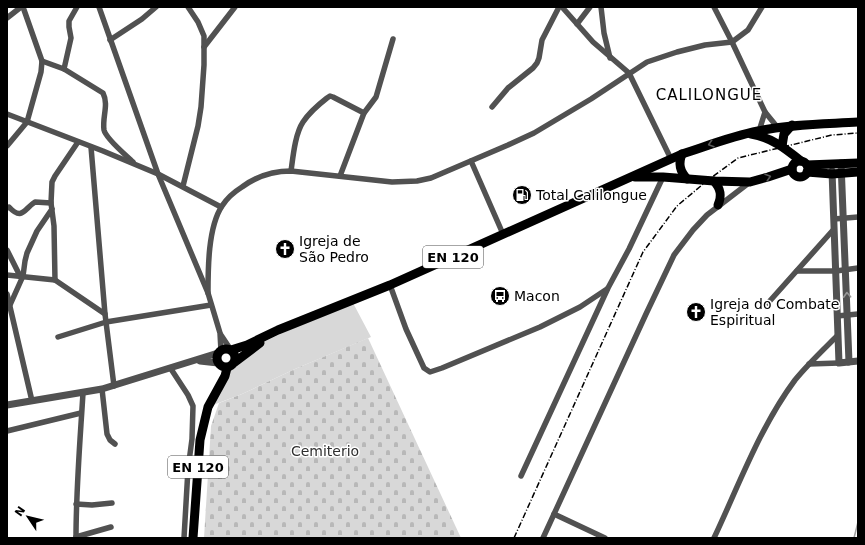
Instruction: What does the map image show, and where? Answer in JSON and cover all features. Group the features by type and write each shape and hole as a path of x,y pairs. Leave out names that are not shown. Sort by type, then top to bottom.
{"main road":[{"name":"EN 120","path":"193,538 200,440 203,423 213,398 225,376 222,365 217,358 220,352 224,349 231,350 247,345 274,332 390,285 682,154 759,130 792,125 858,122"},
{"path":"782,146 784,134 792,125"},
{"path":"748,133 765,138 782,146 805,166 837,173 858,172"},
{"path":"682,154 679,163 686,179"},
{"path":"805,166 858,162"},
{"name":"EN 120","path":"632,177 663,177 750,182 792,169 795,163 805,166 803,175 798,176 794,174 792,169"},
{"path":"714,181 719,186 720,191 721,197 718,205"},
{"name":"EN 120","path":"222,365 233,365 274,332"},
{"path":"231,350 235,355 235,362"}],"street":[{"path":"7,18 22,7 42,61 41,72 27,122 7,146"},
{"path":"64,69 71,38 69,21 77,7"},
{"path":"7,405 102,389 171,369 220,352 220,334 208,293 158,174 99,7"},
{"path":"110,40 142,19 156,7"},
{"path":"183,186 198,126 201,107 204,48 204,36 198,22 188,7"},
{"path":"204,48 235,7"},
{"path":"492,107 508,88 537,63 542,40 561,7 610,58 629,74 671,159"},
{"path":"577,24 590,7"},
{"path":"601,7 604,34 610,58"},
{"path":"208,293 210,244 221,207 233,193 248,182 277,171 291,171 392,182 417,181 431,178 534,133 591,99 647,62 670,54 705,45 732,42 748,30 762,7"},
{"path":"715,8 765,112 778,128"},
{"path":"340,176 364,113 376,97 393,39"},
{"path":"42,61 64,69 103,93 106,99 104,130 107,136 135,164"},
{"path":"291,171 296,143 302,123 311,112 327,98 330,96 333,97 364,113"},
{"path":"759,130 765,112"},
{"path":"7,114 135,164 183,186 221,207"},
{"path":"55,280 52,182 78,142"},
{"path":"91,147 105,314 114,386"},
{"path":"471,161 503,234"},
{"path":"837,163 834,229 839,363"},
{"path":"837,173 843,218 849,362"},
{"path":"521,476 608,288 629,249 663,177"},
{"path":"543,538 674,255 693,230 718,205 750,182"},
{"path":"7,208 9,207 16,214 18,214 25,211 35,202 52,206"},
{"path":"10,305 22,276 24,261 29,248 52,206"},
{"path":"834,219 858,217"},
{"path":"768,303 834,229"},
{"path":"7,250 22,276"},
{"path":"797,271 836,271 858,268"},
{"path":"7,276 22,276 55,280 105,314"},
{"path":"390,285 406,329 424,368 430,372 449,366 540,327 580,307 608,288"},
{"path":"7,294 32,401"},
{"path":"58,337 106,322 211,305"},
{"path":"837,316 858,314"},
{"path":"7,320 13,319"},
{"path":"220,334 231,350"},
{"path":"714,538 768,424 784,397 796,379 838,335"},
{"path":"196,361 207,361 222,365"},
{"path":"810,364 858,361"},
{"path":"171,369 188,395 193,406 192,439 188,469 184,538"},
{"path":"102,389 107,434 110,440 115,444"},
{"path":"83,393 78,455 76,537 111,526"},
{"path":"7,431 82,413"},
{"path":"76,504 92,505 112,503"},
{"path":"554,514 605,538"}],"green space":[{"path":"352,301 371,337 295,369 242,394 208,407 230,367 259,344"},
{"name":"Cemiterio","path":"368,338 461,538 204,538 211,426 219,403"}],"waterway":[{"path":"854,538 858,522"}],"railway":[{"path":"514,538 643,252 677,206 708,180 738,158 832,135 858,133"}],"place":[{"name":"Total Calilongue","path":"522,195"},
{"name":"Igreja de São Pedro","path":"285,249"},
{"name":"Macon","path":"500,296"},
{"name":"Igreja do Combate Espiritual","path":"696,312"}],"district":[{"name":"CALILONGUE","path":"709,95"}]}
